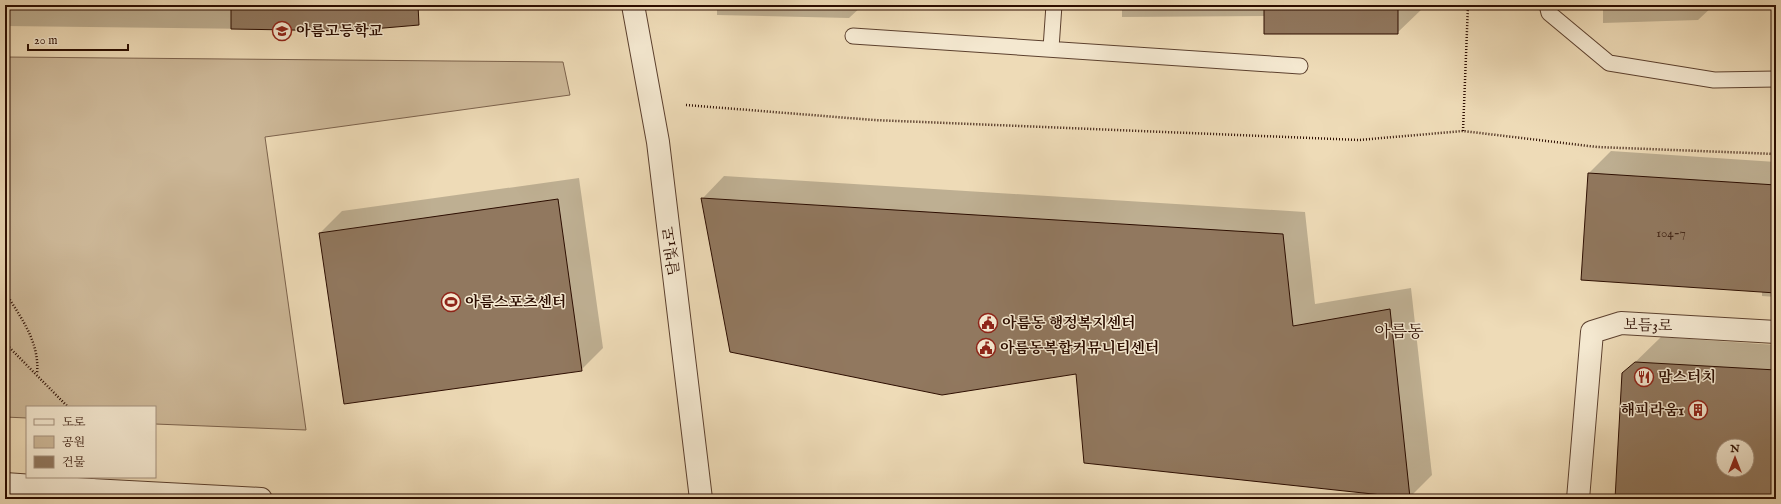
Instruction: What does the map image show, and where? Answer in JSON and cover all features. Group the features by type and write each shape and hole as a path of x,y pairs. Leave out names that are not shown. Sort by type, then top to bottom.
{"street":[{"name":"달빛1로","path":"632,5 658,142 701,499"},
{"name":"보듬3로","path":"1578,499 1592,332 1621,323 1776,332"},
{"path":"5,484 261,499"}],"lane":[{"path":"1051,48 1054,5"},
{"path":"1547,5 1549,13 1609,63 1714,80 1776,79"},
{"path":"852,36 1051,48 1300,66"}],"path":[{"path":"1463,131 1468,5"},
{"path":"686,105 874,120 1359,140 1463,131 1598,147 1776,154"},
{"path":"5,292 31,334 38,360 37,374"},
{"path":"5,343 67,406"}],"green space":[{"path":"5,57 563,62 570,95 265,137 306,430 156,424 156,406 26,406 26,418 5,417"}],"building":[{"path":"231,5 418,5 419,25 349,31 231,29"},
{"path":"1264,5 1398,5 1398,34 1264,34"},
{"path":"1588,173 1776,185 1776,293 1581,280"},
{"name":"아름동복합커뮤니티센터","path":"701,198 1283,234 1293,326 1390,309 1410,498 1084,463 1076,374 942,395 730,352"},
{"name":"아름스포츠센터","path":"558,199 582,371 344,404 319,233"},
{"name":"해피라움1","path":"1635,362 1776,370 1776,499 1615,499 1622,373"}],"place":[{"name":"아름고등학교","path":"282,31"},
{"name":"아름스포츠센터","path":"451,302"},
{"name":"아름동 행정복지센터","path":"988,323"},
{"name":"아름동복합커뮤니티센터","path":"986,348"},
{"name":"맘스터치","path":"1644,377"},
{"name":"해피라움1","path":"1698,410"}],"district":[{"name":"아름동","path":"1399,331"}]}
